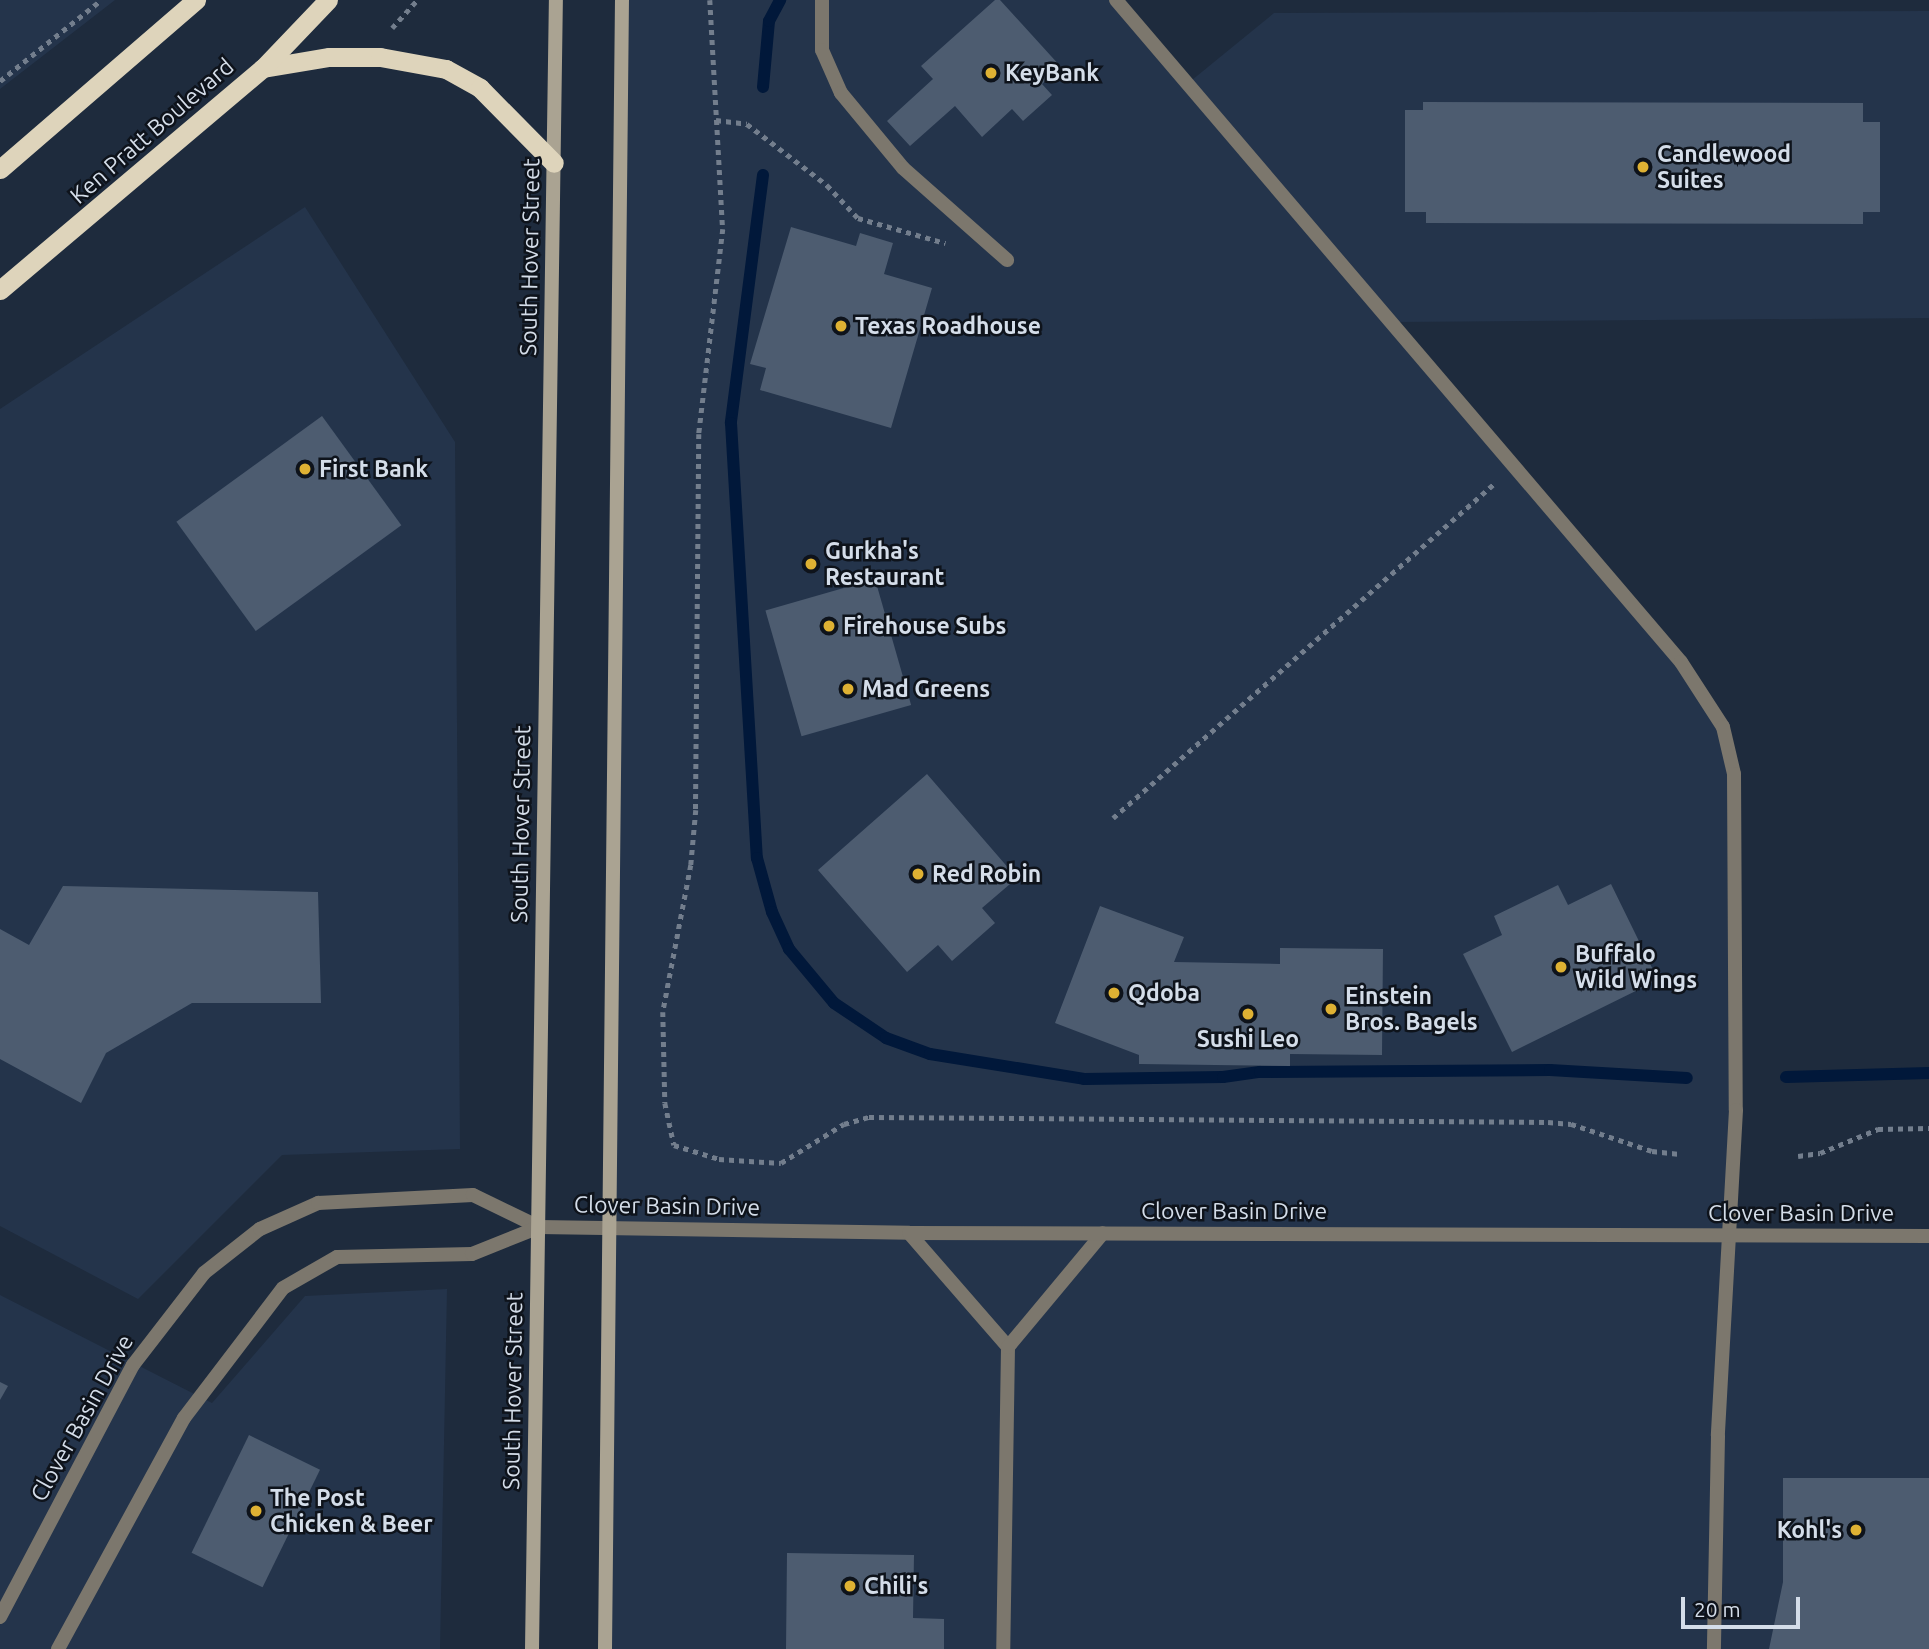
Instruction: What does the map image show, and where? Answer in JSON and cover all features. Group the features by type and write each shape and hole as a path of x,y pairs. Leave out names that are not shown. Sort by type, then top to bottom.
{"highway":[{"path":"0,169 196,0"},
{"name":"Ken Pratt Boulevard","path":"0,290 263,68 328,0"},
{"path":"263,68 329,57 380,57 446,69 480,88 554,163"}],"main road":[{"name":"South Hover Street","path":"532,1649 556,0"},
{"path":"605,1649 622,0"}],"street":[{"path":"822,0 822,50 841,93 904,168 1007,260"},
{"path":"1116,0 1699,685 1723,727 1734,783 1737,1110 1715,1499 1714,1649"},
{"name":"Clover Basin Drive","path":"0,1617 133,1365 204,1273 260,1228 318,1203 472,1195 539,1227"},
{"name":"Clover Basin Drive","path":"58,1649 184,1418 283,1288 337,1257 472,1254 539,1227 909,1233 1929,1236"},
{"path":"909,1233 1008,1347"},
{"path":"1003,1649 1008,1347 1103,1233"}],"path":[{"path":"0,81 100,0"},
{"path":"389,31 416,0"},
{"path":"710,0 723,229 699,434 696,810 691,865 663,1012 665,1103 674,1145 719,1159 780,1163 844,1124 869,1117 1534,1122 1571,1124 1651,1152 1680,1154"},
{"path":"716,120 747,124 827,185 858,218 954,246"},
{"path":"1113,818 1514,467"},
{"path":"1798,1156 1820,1153 1869,1131 1929,1128"}],"shaded area":[{"path":"0,0 115,0 0,89"},
{"path":"622,0 1119,0 1192,80 1274,13 1929,11 1929,318 1396,322 1627,598 1729,741 1733,1233 612,1225"},
{"path":"305,207 455,442 460,1149 282,1155 138,1299 0,1226 0,409"},
{"path":"611,1231 1929,1231 1929,1649 611,1649"},
{"path":"447,1289 440,1649 0,1649 0,1295 212,1403 305,1296"}],"building":[{"name":"KeyBank","path":"995,0 1000,0 1061,67 1042,84 1052,95 1023,121 1012,109 982,137 955,106 910,146 887,121 933,79 921,66"},
{"name":"Candlewood Suites","path":"1423,102 1863,103 1863,122 1880,122 1880,212 1863,212 1863,224 1426,223 1426,212 1405,212 1405,110 1423,110"},
{"name":"Texas Roadhouse","path":"791,227 856,246 860,233 893,243 884,274 932,288 891,428 760,390 766,368 750,364"},
{"name":"First Bank","path":"322,416 401,525 256,631 176,522"},
{"path":"875,579 911,705 802,736 765,610"},
{"name":"Red Robin","path":"927,774 1017,878 982,908 995,923 952,961 938,945 907,972 818,870"},
{"name":"Buffalo Wild Wings","path":"1611,884 1658,980 1512,1052 1463,954 1502,935 1494,916 1558,885 1568,905"},
{"path":"63,886 318,892 321,1003 192,1003 106,1053 81,1103 0,1059 0,929 29,945"},
{"path":"1100,906 1184,937 1174,962 1280,964 1280,948 1383,949 1382,1055 1290,1054 1290,1066 1139,1064 1139,1055 1055,1023"},
{"path":"0,1382 8,1386 0,1400"},
{"name":"The Post Chicken & Beer","path":"249,1435 320,1470 263,1587 192,1553"},
{"name":"Kohl's","path":"1783,1478 1929,1478 1929,1649 1769,1649 1783,1582"},
{"name":"Chili's","path":"787,1553 914,1555 913,1618 944,1619 944,1649 786,1649"}],"waterway":[{"path":"763,87 769,21 780,0"},
{"path":"763,175 731,423 757,858 772,912 789,949 834,1003 886,1038 930,1054 1084,1079 1223,1077 1260,1072 1550,1070 1687,1078"},
{"path":"1786,1077 1929,1073"}],"place":[{"name":"KeyBank","path":"991,73"},
{"name":"Candlewood Suites","path":"1643,167"},
{"name":"Texas Roadhouse","path":"841,326"},
{"name":"First Bank","path":"305,469"},
{"name":"Gurkha's Restaurant","path":"811,564"},
{"name":"Firehouse Subs","path":"829,626"},
{"name":"Mad Greens","path":"848,689"},
{"name":"Red Robin","path":"918,874"},
{"name":"Buffalo Wild Wings","path":"1561,967"},
{"name":"Qdoba","path":"1114,993"},
{"name":"Einstein Bros. Bagels","path":"1331,1009"},
{"name":"Sushi Leo","path":"1248,1014"},
{"name":"The Post Chicken & Beer","path":"256,1511"},
{"name":"Kohl's","path":"1856,1530"},
{"name":"Chili's","path":"850,1586"}]}
